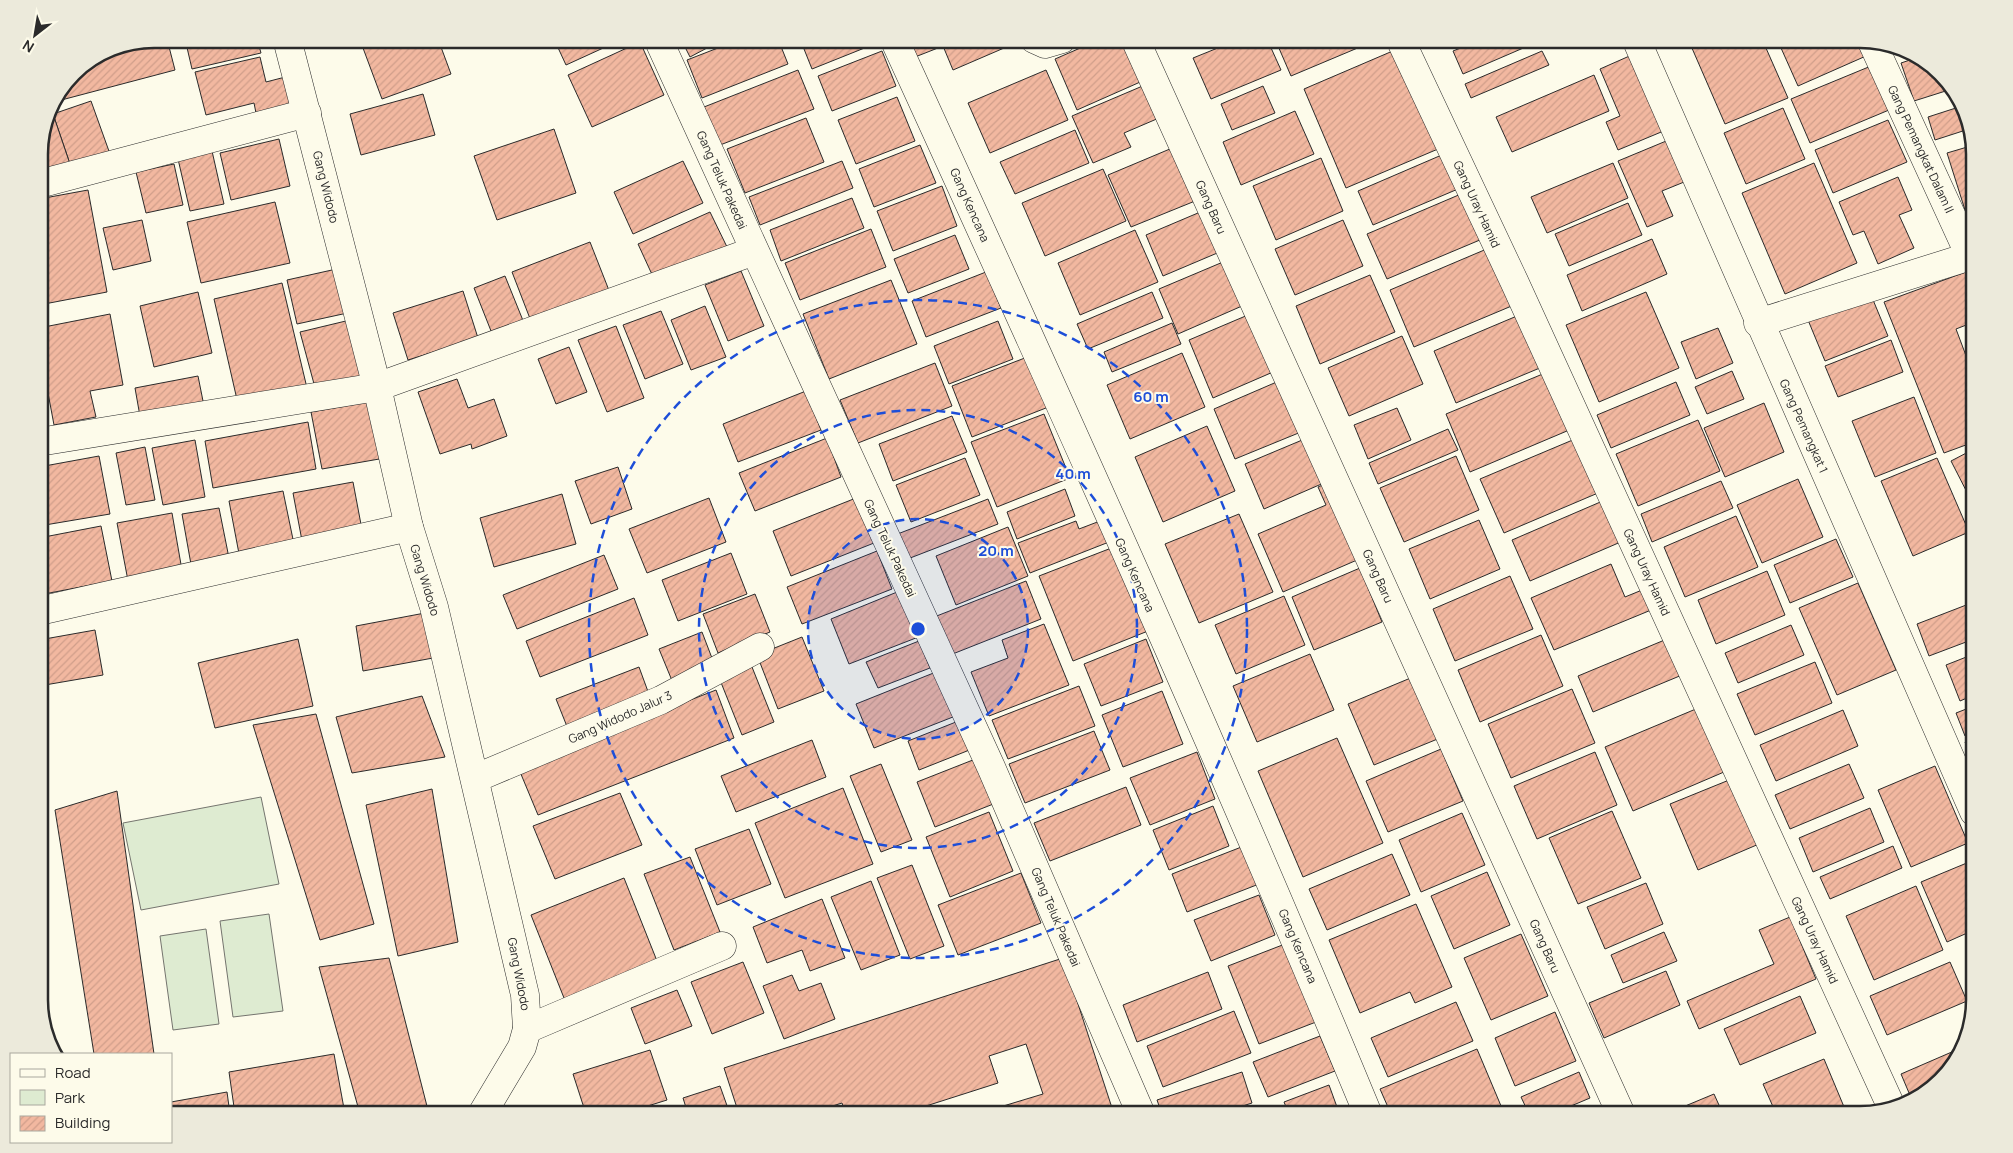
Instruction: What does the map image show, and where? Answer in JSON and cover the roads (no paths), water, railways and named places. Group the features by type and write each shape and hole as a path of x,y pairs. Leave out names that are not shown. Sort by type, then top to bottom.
{"street":[{"name":"Gang Widodo","path":"289,48 377,387 409,527 434,607 476,778 525,995 527,1029 517,1057 487,1106"},
{"name":"Gang Teluk Pakedai","path":"662,48 991,767 1138,1106"},
{"name":"Gang Kencana","path":"898,48 1029,334 1282,910 1365,1106"},
{"name":"Gang Baru","path":"1139,48 1616,1106"},
{"name":"Gang Uray Hamid","path":"1404,48 1518,290 1889,1101"},
{"name":"Gang Pemangkat 1","path":"1640,48 1758,323 1966,793"},
{"name":"Gang Pemangkat Dalam II","path":"1875,48 1965,240"},
{"path":"48,182 307,113"},
{"path":"48,441 377,387 754,251"},
{"path":"1758,323 1965,257"},
{"path":"48,609 409,527"},
{"name":"Gang Widodo Jalur 3","path":"476,778 661,700 760,648"},
{"path":"527,1029 722,946"}]}
